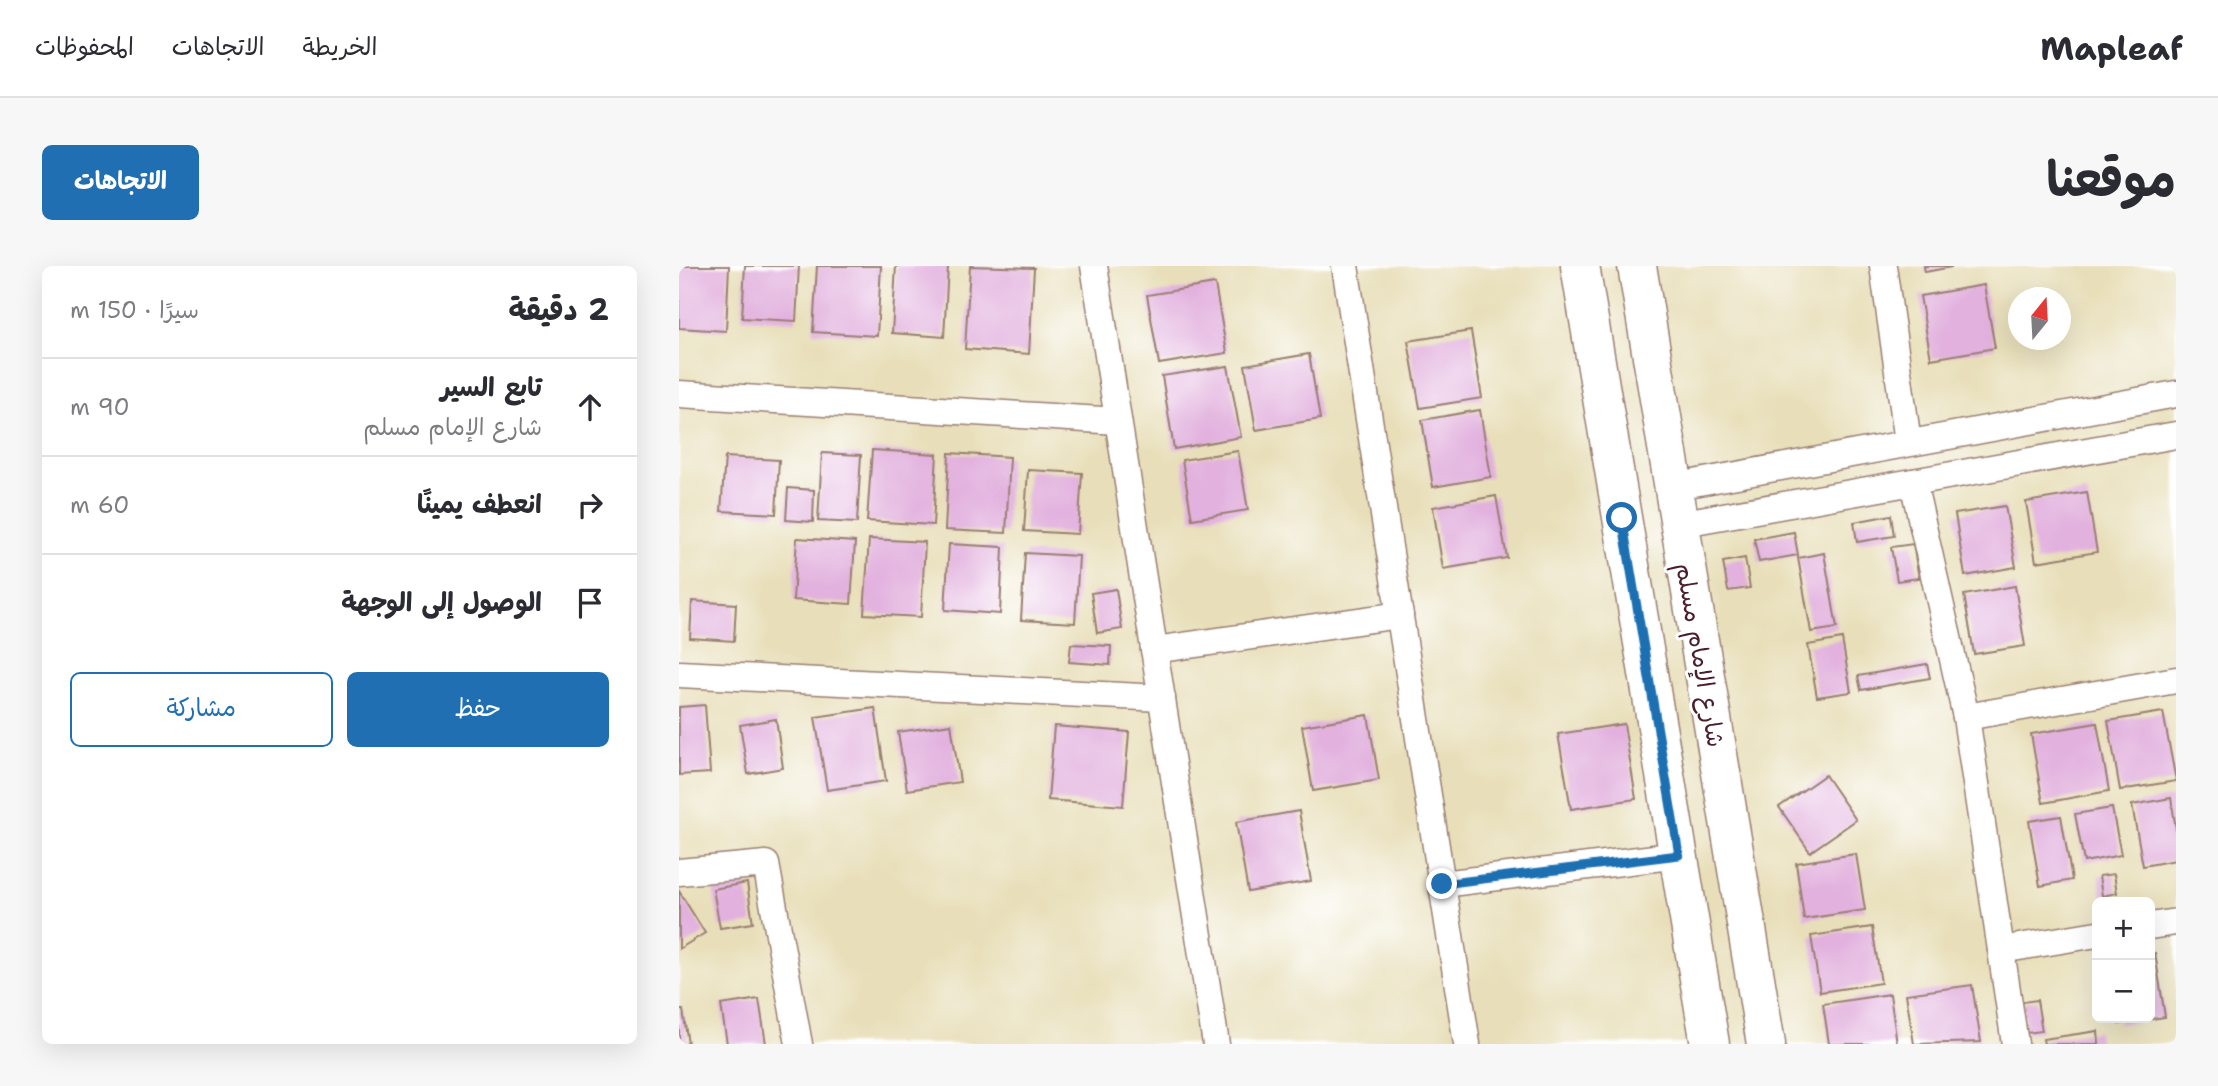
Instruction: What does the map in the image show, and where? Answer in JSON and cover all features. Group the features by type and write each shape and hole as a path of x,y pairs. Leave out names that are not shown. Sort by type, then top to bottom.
{"main road":[{"path":"1580,266 1710,1044"},
{"name":"شارع الإمام مسلم","path":"1637,266 1766,1044"}],"street":[{"path":"1094,266 1216,1044"},
{"path":"1345,266 1467,1044"},
{"path":"1883,266 1907,442"},
{"path":"679,394 1118,421"},
{"path":"1675,505 1907,442 2176,394"},
{"path":"1675,505 1913,482 2175,443"},
{"path":"1913,482 1966,717 2015,1044"},
{"path":"1154,650 1400,615"},
{"path":"679,674 1162,698"},
{"path":"1966,717 2176,680"},
{"path":"1442,884 1679,855"},
{"path":"679,872 766,864 799,1044"},
{"path":"2155,925 2176,922"},
{"path":"2001,950 2092,935"}],"building":[{"path":"679,266 729,266 726,331 679,328"},
{"path":"745,266 799,266 796,321 742,318"},
{"path":"817,266 881,266 877,336 813,332"},
{"path":"896,266 948,266 944,337 892,333"},
{"path":"970,266 1034,268 1029,354 965,349"},
{"path":"1924,266 1952,266 1952,267 1925,272"},
{"path":"1215,284 1227,353 1159,364 1147,295"},
{"path":"1984,285 1995,348 1931,359 1920,296"},
{"path":"1471,331 1482,398 1420,408 1408,341"},
{"path":"1309,354 1320,419 1256,430 1245,365"},
{"path":"1228,366 1241,437 1174,449 1162,376"},
{"path":"1480,410 1491,477 1433,487 1422,420"},
{"path":"872,450 937,454 933,525 867,521"},
{"path":"1238,451 1248,510 1192,519 1182,460"},
{"path":"822,453 861,455 857,523 818,521"},
{"path":"949,453 1010,457 1006,533 945,530"},
{"path":"725,457 779,460 776,514 721,511"},
{"path":"1028,470 1082,473 1078,534 1024,531"},
{"path":"788,488 814,490 813,522 786,520"},
{"path":"2087,492 2097,552 2036,562 2026,502"},
{"path":"1496,496 1507,558 1443,569 1433,507"},
{"path":"2005,506 2016,567 1965,576 1955,514"},
{"path":"1891,515 1894,536 1857,542 1854,522"},
{"path":"1794,532 1798,555 1759,562 1754,539"},
{"path":"797,538 855,542 851,604 793,600"},
{"path":"869,539 925,542 921,617 864,614"},
{"path":"949,544 1003,547 1000,614 945,610"},
{"path":"1913,544 1919,578 1897,581 1891,547"},
{"path":"1025,553 1079,556 1075,623 1021,620"},
{"path":"1824,553 1837,628 1811,632 1798,558"},
{"path":"1745,558 1750,588 1728,591 1723,562"},
{"path":"2015,586 2025,646 1974,654 1964,595"},
{"path":"1116,589 1122,629 1097,633 1091,593"},
{"path":"692,601 736,604 734,641 690,638"},
{"path":"1842,639 1851,692 1817,697 1808,645"},
{"path":"1071,644 1111,646 1110,665 1069,662"},
{"path":"1927,664 1930,678 1861,690 1858,676"},
{"path":"705,705 710,773 679,775 679,707"},
{"path":"875,708 886,781 827,790 815,717"},
{"path":"2163,712 2176,781 2120,790 2108,721"},
{"path":"1368,715 1379,780 1313,791 1302,726"},
{"path":"776,719 783,768 748,774 740,725"},
{"path":"2097,723 2109,791 2043,803 2031,734"},
{"path":"951,724 960,782 907,790 898,732"},
{"path":"1624,724 1636,799 1571,809 1558,734"},
{"path":"1054,726 1129,732 1123,806 1048,800"},
{"path":"1825,775 1856,820 1810,852 1779,807"},
{"path":"2171,798 2176,829 2176,860 2143,866 2132,805"},
{"path":"2112,808 2121,855 2084,862 2075,814"},
{"path":"1299,811 1311,881 1248,892 1236,822"},
{"path":"2061,816 2072,880 2040,886 2029,821"},
{"path":"1856,854 1865,910 1804,919 1796,863"},
{"path":"2114,874 2117,893 2102,896 2099,876"},
{"path":"747,883 753,923 720,928 713,889"},
{"path":"679,891 705,933 679,949"},
{"path":"1872,927 1881,983 1820,992 1811,936"},
{"path":"2155,953 2165,1017 2155,1019"},
{"path":"1972,985 1981,1042 1914,1044 1906,994"},
{"path":"1890,994 1897,1044 1829,1044 1823,1004"},
{"path":"759,999 766,1044 727,1044 721,1005"},
{"path":"2037,1000 2042,1031 2026,1033 2022,1002"},
{"path":"679,1010 683,1010 688,1044 679,1044"},
{"path":"2098,1031 2099,1044 2044,1044 2043,1039"}],"route":[{"path":"1442,884 1679,855 1622,518"}]}
